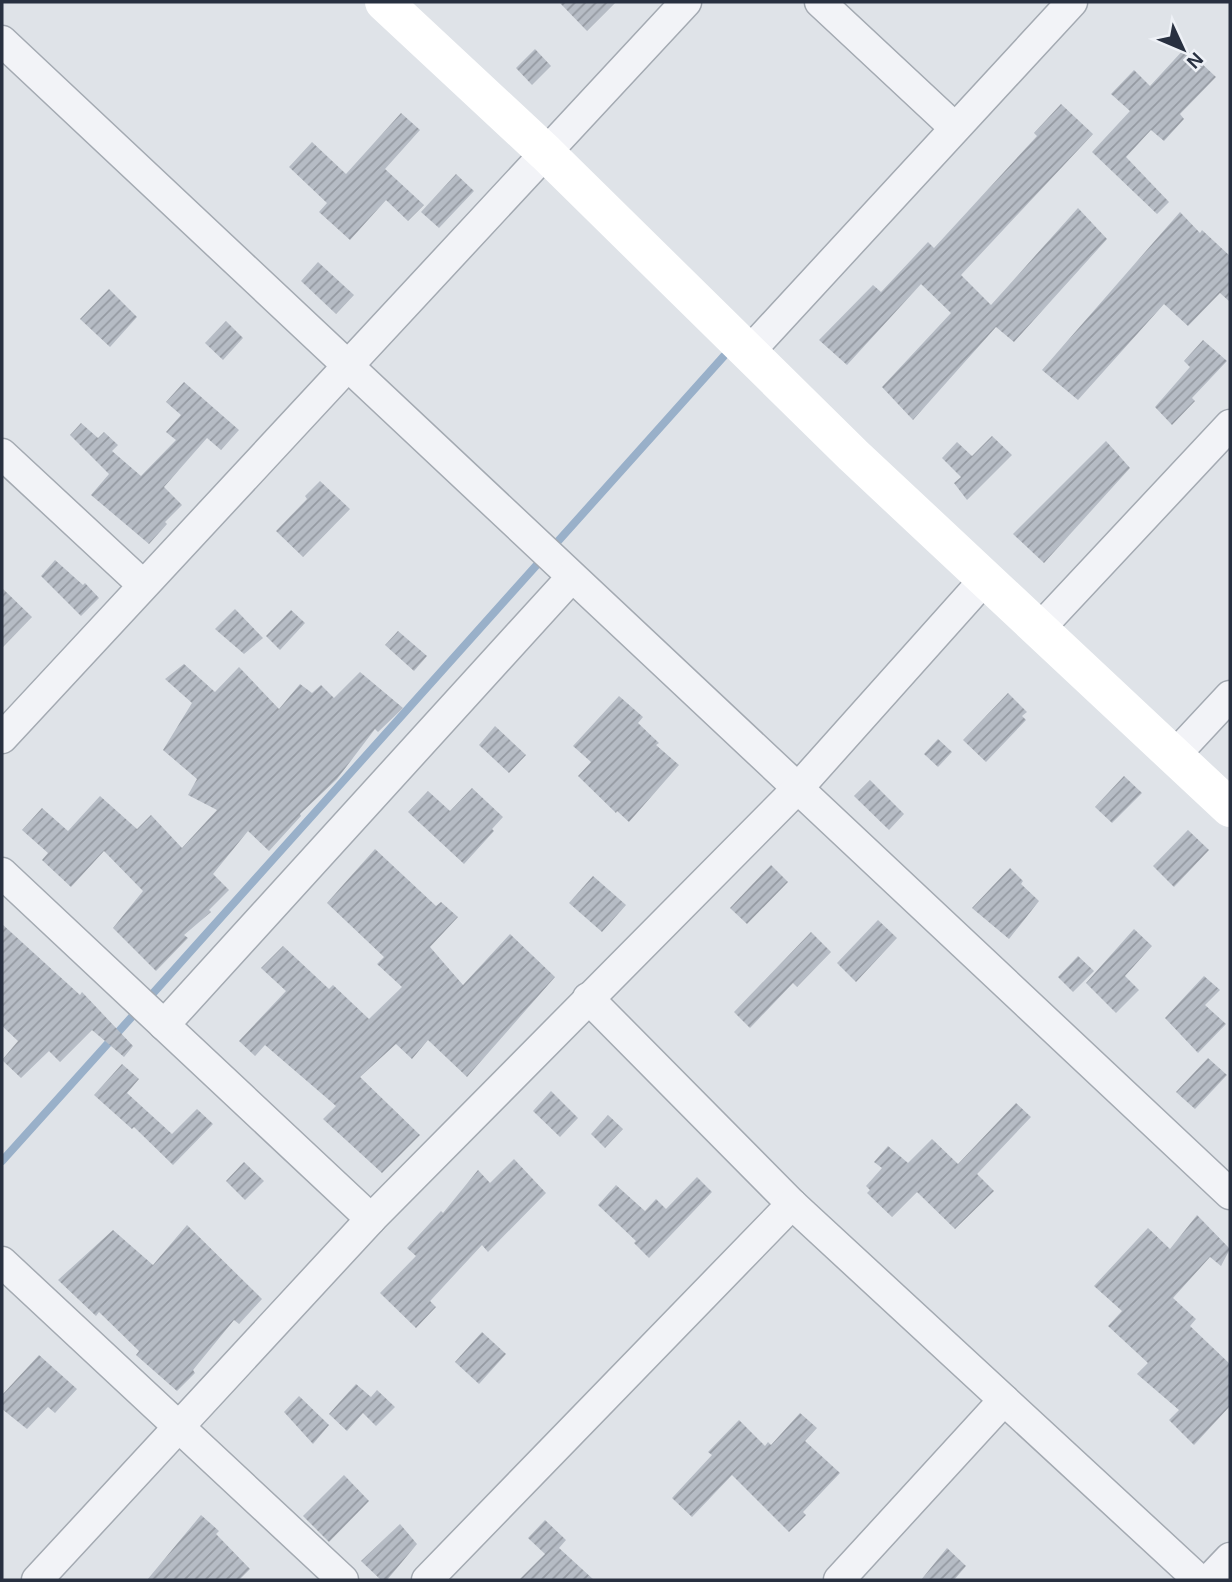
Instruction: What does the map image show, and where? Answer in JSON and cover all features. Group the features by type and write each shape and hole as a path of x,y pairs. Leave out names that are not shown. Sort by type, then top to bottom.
{"street":[{"path":"384,2 545,153 748,353 985,579 1230,808"},
{"path":"2,737 686,2"},
{"path":"820,2 955,128"},
{"path":"748,353 1072,2"},
{"path":"2,41 1230,1194"},
{"path":"1039,629 1230,425"},
{"path":"2,454 144,585"},
{"path":"164,1025 572,577"},
{"path":"37,1580 371,1219 799,787 985,579"},
{"path":"1175,755 1230,696"},
{"path":"2,873 371,1219"},
{"path":"588,998 792,1204 1199,1580"},
{"path":"427,1580 792,1204"},
{"path":"2,1262 343,1580"},
{"path":"839,1580 1004,1400"},
{"path":"1209,1580 1230,1558"}],"building":[{"path":"559,2 616,2 587,31"},
{"path":"1185,48 1216,77 1180,114 1184,119 1164,141 1151,130 1126,157 1169,202 1157,214 1092,152 1130,111 1111,94 1134,70 1150,86"},
{"path":"535,49 551,66 532,85 516,68"},
{"path":"1061,104 1093,134 961,275 991,305 1078,208 1107,239 1014,342 996,327 913,420 882,387 951,313 921,284 847,365 819,340 873,285 881,292 928,242 934,248 1037,136 1034,133"},
{"path":"401,113 420,130 385,169 424,205 408,221 386,200 350,240 319,212 327,203 289,167 312,142 346,174"},
{"path":"456,174 474,191 439,228 421,212"},
{"path":"1180,212 1200,233 1202,230 1230,256 1230,302 1220,293 1188,326 1164,304 1078,400 1042,370"},
{"path":"318,262 354,295 336,314 301,281"},
{"path":"109,289 137,317 110,347 80,319"},
{"path":"226,321 243,338 223,360 205,343"},
{"path":"1203,340 1227,361 1192,398 1195,401 1172,425 1155,407 1190,367 1184,361"},
{"path":"184,382 239,430 221,450 207,438 164,487 182,505 149,544 91,495 109,474 70,435 81,423 98,438 104,432 118,445 112,451 141,476 176,440 166,432 181,415 166,402"},
{"path":"992,436 1012,455 967,500 954,483 961,477 942,458 957,442 972,456"},
{"path":"1106,441 1130,468 1044,563 1013,534"},
{"path":"320,481 350,509 303,557 276,531 307,499 305,496"},
{"path":"55,560 83,585 85,583 99,598 81,616 41,576"},
{"path":"2,588 32,617 2,648"},
{"path":"235,609 263,638 244,654 215,629"},
{"path":"291,610 305,623 280,650 266,636"},
{"path":"398,631 427,656 414,671 385,645"},
{"path":"184,664 215,692 239,667 279,709 300,684 312,693 321,685 334,698 360,672 403,708 378,732 375,729 337,779 300,814 269,851 248,831 213,874 229,890 209,910 211,912 184,935 188,938 156,971 113,928 143,891 104,851 71,887 42,860 48,853 22,830 42,808 68,831 100,796 137,829 151,815 182,848 217,810 188,795 197,779 163,750 192,703 165,679"},
{"path":"1008,693 1027,712 1022,716 1026,720 986,762 963,740"},
{"path":"619,696 643,717 638,723 659,743 656,745 679,765 629,822 578,776 591,762 573,746"},
{"path":"495,726 526,755 509,773 479,745"},
{"path":"938,739 952,752 938,767 924,754"},
{"path":"1124,776 1142,793 1112,823 1095,807"},
{"path":"870,780 904,814 889,830 854,796"},
{"path":"472,788 503,817 464,864 408,812 428,791 450,811"},
{"path":"1188,830 1209,850 1174,887 1153,866"},
{"path":"375,849 436,906 441,902 458,917 430,947 463,985 510,934 555,977 467,1077 428,1040 412,1059 396,1044 360,1077 420,1135 382,1173 323,1119 336,1106 265,1045 255,1056 239,1041 286,991 261,968 283,946 329,989 333,985 369,1019 402,987 377,964 384,957 327,903"},
{"path":"771,865 788,882 747,924 730,908"},
{"path":"1010,868 1023,881 1021,884 1039,901 1009,939 972,908"},
{"path":"593,876 626,905 602,932 569,903"},
{"path":"878,920 897,938 856,982 837,963"},
{"path":"2,924 80,995 82,992 133,1046 124,1057 92,1030 60,1062 49,1051 21,1078 2,1060 18,1041 2,1026"},
{"path":"1134,929 1152,946 1125,976 1139,990 1116,1013 1086,983"},
{"path":"811,932 831,952 797,987 793,983 750,1028 734,1012"},
{"path":"1078,956 1094,971 1073,992 1058,977"},
{"path":"1204,976 1220,990 1205,1005 1226,1024 1198,1053 1165,1018"},
{"path":"1208,1058 1227,1075 1195,1109 1176,1092"},
{"path":"122,1064 139,1079 127,1093 172,1134 197,1109 213,1124 173,1165 134,1127 132,1129 94,1095"},
{"path":"551,1091 578,1118 560,1137 533,1111"},
{"path":"1016,1103 1031,1117 977,1174 994,1191 955,1229 917,1192 892,1217 867,1193 870,1190 866,1186 882,1168 874,1162 888,1146 908,1163 932,1139 958,1164"},
{"path":"608,1115 623,1129 605,1148 591,1134"},
{"path":"514,1159 546,1193 488,1252 482,1245 430,1301 436,1307 416,1328 380,1293 416,1256 407,1248 441,1211 443,1213 478,1170 490,1183"},
{"path":"244,1162 264,1181 245,1200 226,1181"},
{"path":"697,1177 712,1192 649,1258 634,1243 636,1241 598,1205 616,1185 645,1211 656,1199 666,1209"},
{"path":"1197,1215 1230,1249 1221,1266 1210,1257 1173,1298 1196,1319 1190,1326 1230,1364 1230,1406 1194,1445 1169,1420 1179,1410 1137,1374 1148,1363 1108,1326 1122,1311 1094,1286 1148,1228 1170,1249"},
{"path":"187,1225 262,1299 239,1324 234,1320 193,1370 195,1373 177,1391 136,1355 139,1351 99,1312 96,1316 58,1280 113,1230 153,1265"},
{"path":"482,1332 506,1354 479,1384 455,1362"},
{"path":"39,1355 77,1389 55,1413 48,1407 27,1429 2,1409 2,1395"},
{"path":"356,1384 371,1397 377,1390 395,1407 376,1426 363,1413 347,1431 329,1414"},
{"path":"299,1396 329,1425 313,1444 284,1412"},
{"path":"800,1413 817,1428 805,1441 840,1473 803,1512 806,1515 789,1532 732,1475 692,1517 672,1498 712,1455 708,1452 739,1420 765,1446 768,1442 771,1445"},
{"path":"344,1475 369,1501 329,1542 303,1516"},
{"path":"201,1515 219,1531 216,1534 250,1569 239,1580 147,1580"},
{"path":"545,1520 566,1540 559,1548 594,1580 519,1580 545,1554 528,1538"},
{"path":"400,1524 417,1544 387,1580 381,1580 361,1561"},
{"path":"947,1548 966,1566 954,1580 921,1580"}],"waterway":[{"path":"147,1000 724,356"},
{"path":"2,1161 138,1010"}]}
